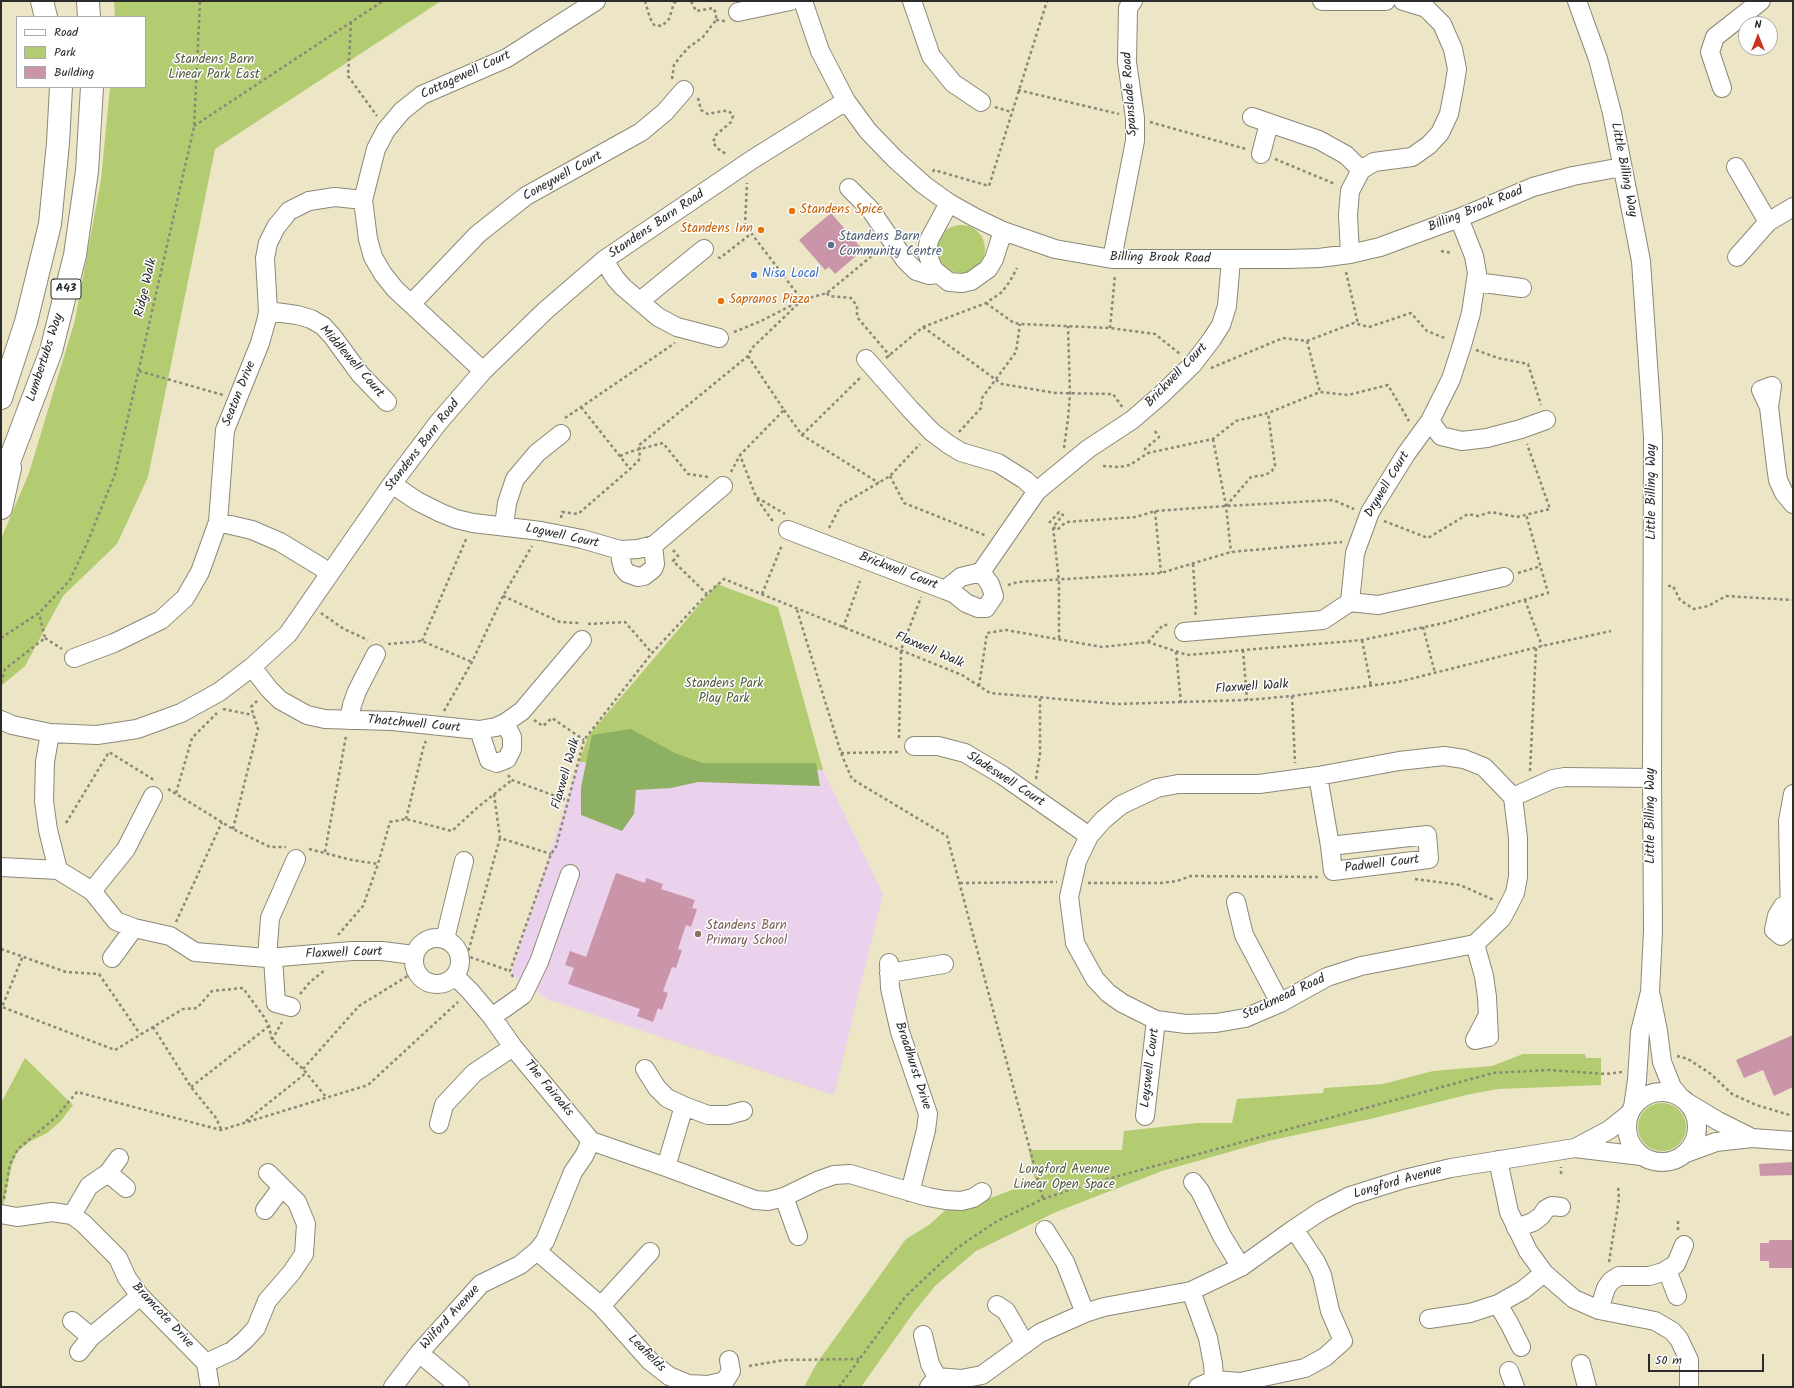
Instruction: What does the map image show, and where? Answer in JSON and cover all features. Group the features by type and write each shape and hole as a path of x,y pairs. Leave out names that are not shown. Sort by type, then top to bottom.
{"highway":[{"path":"42,1 46,16"},
{"path":"58,1 59,16"},
{"path":"88,1 89,16"},
{"path":"98,16 99,1"},
{"name":"Lumbertubs Way","path":"1,482 7,452 51,351 75,255 87,171 92,90"},
{"name":"A43","path":"1,398 36,289 50,224 58,143 59,91"},
{"path":"1,508 7,452"}],"street":[{"name":"Cottagewell Court","path":"483,372 395,289 383,274 373,257 368,239 362,200 376,149 386,130 402,111 422,95 507,58 596,1"},
{"path":"738,12 790,1"},
{"name":"Billing Brook Road","path":"803,1 820,51 846,101 868,131 895,159 924,184 949,203 1003,231 1113,267 1231,260 1319,258 1350,254 1380,247 1459,218 1534,187 1573,176 1622,167"},
{"path":"912,1 931,56 952,83 981,102"},
{"name":"Spanslade Road","path":"1113,267 1135,141 1135,118 1127,62 1128,8 1133,1"},
{"path":"1322,1 1386,1"},
{"path":"1350,254 1348,215 1350,191 1361,170 1374,162 1412,157 1429,145 1440,133 1449,114 1457,70 1452,49 1442,24 1426,8 1403,1"},
{"name":"Little Billing Way","path":"1577,1 1598,59 1610,106 1641,261 1653,437 1653,932 1650,992 1640,1032 1637,1080 1631,1110 1626,1125 1628,1137 1633,1148 1641,1156"},
{"path":"1722,88 1710,52 1715,37 1761,1"},
{"name":"Coneywell Court","path":"411,304 478,234 520,200 642,132 665,112 684,90"},
{"name":"Standens Barn Road","path":"1,720 12,725 50,733 97,735 137,729 181,713 219,692 252,667 288,634 392,484 438,423 483,372 546,310 604,260 753,159 846,101"},
{"path":"1252,116 1319,140 1346,155 1361,170"},
{"path":"1262,154 1269,123"},
{"path":"1736,168 1768,222"},
{"path":"849,188 870,209 905,260 916,271 929,275 938,274"},
{"name":"Seaton Drive","path":"74,658 114,643 161,620 185,598 200,572 218,522 225,430 237,398 248,377 260,343 268,311 265,258 276,227 289,211 309,201 335,198 362,200"},
{"path":"949,203 932,234 928,246 928,258 938,274 949,282 962,283 979,276 988,269 994,259 1003,231"},
{"path":"1737,257 1768,222 1793,207"},
{"name":"Drywell Court","path":"1350,602 1355,553 1369,515 1430,421 1451,379 1462,345 1471,313 1476,282 1474,256 1459,218"},
{"path":"640,301 704,249"},
{"path":"604,260 615,278 658,317 677,327 719,338"},
{"name":"Brickwell Court","path":"786,534 945,590 961,577 981,572 1037,491 1088,449 1132,420 1162,395 1193,364 1221,325 1227,306 1231,260"},
{"path":"1476,282 1522,288"},
{"name":"Middlewell Court","path":"268,311 297,315 311,319 323,326 333,337 360,374 387,402"},
{"path":"869,363 932,432 961,452 1005,467 1025,480 1037,491"},
{"path":"1769,407 1778,480 1784,493 1793,504"},
{"path":"1430,421 1441,436 1462,440 1487,438 1521,429 1546,420"},
{"path":"504,526 507,503 515,479 537,453 561,434"},
{"name":"Logwell Court","path":"392,484 417,501 441,513 473,523 504,526 582,539 620,550 638,549 658,542 717,482"},
{"path":"218,522 252,530 280,542 321,568 329,575"},
{"path":"620,550 620,560 627,573 638,577 644,576 653,569 658,542"},
{"path":"945,590 955,594 966,603 978,608 986,608 994,596 990,584 981,572"},
{"path":"1183,626 1323,620 1350,602 1378,605 1504,576"},
{"name":"Thatchwell Court","path":"252,667 269,690 280,700 307,715 325,719 392,721 479,730 496,728 506,723 522,711 582,640"},
{"name":"Thatchwell Court","path":"349,720 357,691 378,647"},
{"path":"497,763 507,758 512,749 512,737 506,723"},
{"name":"Thatchwell Court","path":"479,730 489,760 497,763"},
{"path":"50,733 45,762 44,801 48,830 58,870"},
{"name":"Sladeswell Court","path":"906,749 938,746 965,753 1002,774 1089,836"},
{"name":"Stockmead Road","path":"1444,756 1464,758 1484,767 1521,794 1518,838 1518,877 1515,893 1509,907 1493,929 1475,944 1361,966 1327,977 1280,1003 1245,1018 1216,1023 1186,1024 1156,1020 1122,1003 1108,993 1094,979 1075,943 1070,913 1070,897 1077,861 1089,836 1103,820 1121,805 1157,788 1178,784 1259,784 1318,776 1392,762 1444,756"},
{"name":"Padwell Court","path":"1318,776 1333,871 1429,859 1427,835 1330,846"},
{"path":"1521,794 1553,780 1565,777 1652,778"},
{"path":"92,891 126,849 158,788"},
{"path":"1791,914 1788,821 1793,794"},
{"path":"291,1007 276,1003 270,958 270,918 298,852"},
{"path":"445,939 464,861"},
{"name":"Flaxwell Court","path":"1,867 58,870 92,891 116,921 134,928 170,936 195,952 325,961 352,951 382,951 415,963"},
{"path":"492,1017 523,995 539,962 570,874"},
{"path":"1236,902 1244,935 1280,1003"},
{"path":"112,958 134,928"},
{"path":"435,937 445,939 454,945 460,955 460,966 454,976 447,982 438,984 434,984 421,978 415,963 418,946 426,940 435,937"},
{"path":"1475,944 1484,976 1487,1017"},
{"name":"Broadhurst Drive","path":"910,1192 926,1130 928,1114 900,1032 890,988 889,968 944,964"},
{"name":"The Fairoaks","path":"454,976 470,991 492,1017 513,1046 591,1141"},
{"name":"Little Billing Way","path":"1650,992 1658,1031 1662,1062 1672,1087 1694,1112 1697,1122 1697,1133 1693,1144 1686,1153"},
{"name":"Leyswell Court","path":"1145,1116 1156,1020"},
{"path":"439,1124 444,1106 474,1073 513,1046"},
{"path":"645,1068 657,1088 667,1098 684,1106 708,1114 728,1115 743,1111"},
{"path":"1631,1110 1640,1099 1655,1093 1672,1093 1718,1121 1752,1138"},
{"path":"666,1166 684,1106"},
{"name":"Longford Avenue","path":"1575,1148 1609,1130 1631,1110"},
{"path":"1641,1156 1650,1161 1659,1163 1674,1160 1686,1153 1716,1142 1752,1138 1793,1141"},
{"path":"591,1141 666,1166 755,1200 768,1201 784,1197 817,1181 834,1175 850,1174 928,1197 961,1201 973,1198 982,1192"},
{"name":"Wilford Avenue","path":"393,1387 420,1353 481,1284 520,1265 537,1251 545,1241 551,1229 573,1172 584,1156 591,1141"},
{"name":"Longford Avenue","path":"923,1335 933,1382 961,1379 985,1381 1025,1344 1040,1333 1085,1313 1104,1307 1191,1291 1242,1267 1321,1211 1350,1196 1404,1179 1451,1168 1575,1148 1641,1156"},
{"path":"1,1214 17,1217 52,1212 72,1215 89,1186 108,1173 119,1158"},
{"path":"1498,1160 1507,1205 1516,1228 1528,1251 1544,1273 1574,1299 1599,1310 1656,1321 1672,1332 1679,1339 1689,1360 1689,1387"},
{"path":"108,1173 126,1188"},
{"path":"210,1387 206,1363 232,1351 256,1328 266,1301 292,1272 304,1254 306,1224 297,1202 268,1173"},
{"path":"1193,1182 1200,1190 1210,1215 1242,1267"},
{"path":"265,1210 282,1187"},
{"path":"784,1197 798,1236"},
{"path":"1516,1228 1533,1222 1541,1216 1546,1209 1552,1206 1561,1207"},
{"name":"Bramcote Drive","path":"72,1215 118,1258 127,1278 140,1296 206,1363"},
{"path":"1191,1291 1208,1338 1213,1364 1213,1383 1240,1382 1305,1368 1325,1357 1343,1341 1330,1310 1322,1275 1316,1262 1294,1229"},
{"path":"1045,1230 1065,1262 1085,1313"},
{"path":"1599,1310 1606,1288 1611,1280 1620,1276 1649,1276 1663,1272 1676,1264 1681,1237"},
{"name":"Leafields","path":"537,1251 601,1306 650,1361 669,1376 688,1384 708,1386 725,1381 731,1371 729,1360"},
{"path":"601,1306 650,1252"},
{"path":"1663,1272 1669,1275 1677,1296"},
{"path":"1429,1319 1470,1313 1498,1304 1523,1290 1544,1273"},
{"path":"79,1352 90,1337 140,1296"},
{"path":"1498,1304 1521,1348"},
{"path":"997,1305 1006,1310 1025,1344"},
{"path":"72,1321 90,1337"},
{"path":"420,1353 460,1387"},
{"path":"1581,1364 1587,1387"}],"path":[{"name":"Ridge Walk","path":"1,638 39,613 70,580 88,541 115,474 194,127 200,1"},
{"path":"194,127 383,1"},
{"path":"645,1 650,18 654,25 662,26 669,19 674,3 678,1"},
{"path":"691,1 696,10 713,8 716,13 716,20 703,37 689,47 674,65 672,76 673,82 684,90 694,87 701,110 708,114 729,111 733,116 731,122 716,135 713,142 717,148 726,154"},
{"path":"932,174 934,170 988,186 1047,1"},
{"path":"351,22 348,76 386,130"},
{"path":"1018,90 1135,118 1262,154 1350,191"},
{"path":"747,183 745,225 802,300"},
{"path":"704,249 720,258 752,233"},
{"path":"719,338 802,300 827,293 891,240"},
{"path":"1441,251 1452,253"},
{"path":"1110,328 1113,267"},
{"path":"802,435 869,363 890,356 923,327 986,304 1002,292 1017,268"},
{"path":"1346,272 1358,324"},
{"path":"827,293 829,296 851,298 857,306 858,317 890,356"},
{"path":"406,819 424,745 437,725 472,662 503,596 549,533 562,512 578,514 630,469 639,460 640,448 638,446 748,356 752,348 802,300"},
{"path":"986,304 1014,323 1110,328 1155,334 1193,364 1212,369 1283,338 1308,342 1354,323 1369,327 1411,313 1427,331 1498,358 1528,364 1546,420"},
{"path":"948,444 981,408 982,398 1016,352 1020,324"},
{"path":"1068,326 1070,394 1068,419 1063,447 1070,463"},
{"path":"923,327 994,380 1002,384 1056,394 1113,394 1132,420"},
{"path":"561,434 560,421 692,331"},
{"path":"1308,342 1320,392"},
{"path":"748,356 802,435 879,483"},
{"path":"139,372 237,398"},
{"path":"1103,466 1119,467 1130,465 1148,453 1213,439 1236,421 1268,413 1320,392 1348,395 1388,385 1419,437"},
{"path":"581,407 630,469"},
{"path":"784,410 740,455 756,497 786,534"},
{"path":"1226,506 1251,477 1265,475 1272,471 1275,465 1268,413"},
{"path":"1053,527 1057,530 1066,522 1136,517 1155,511 1333,500 1428,538 1468,514 1478,516 1491,512 1517,517 1550,509 1521,429"},
{"path":"1148,453 1146,449 1159,437 1155,431"},
{"path":"826,531 841,505 890,476 932,432"},
{"path":"1213,439 1226,506 1231,552"},
{"path":"620,456 640,448 663,443 688,474 717,482"},
{"path":"890,476 904,503 972,529 1002,543"},
{"path":"756,497 793,519 762,594"},
{"path":"1155,511 1161,573"},
{"path":"1049,523 1059,512 1063,515 1053,527 1059,581 1059,639"},
{"path":"422,641 473,523"},
{"path":"992,590 1018,582 1059,581 1161,573 1231,552 1359,540"},
{"path":"658,542 678,556 673,561 707,594"},
{"path":"1148,642 1163,625 1183,626 1195,616 1196,609 1193,564"},
{"path":"1504,576 1541,566"},
{"name":"Flaxwell Walk","path":"510,971 551,854 556,847 584,740 652,653 707,594 724,579 797,610 962,675 990,693 1117,704 1247,700 1371,686 1435,674 1542,646 1611,631"},
{"path":"843,628 860,581"},
{"path":"841,753 906,749 901,650 926,583"},
{"path":"1653,586 1673,586 1680,600 1694,609 1708,606 1726,596 1793,600"},
{"path":"503,596 560,622 589,624 625,622 652,653"},
{"path":"1525,600 1542,646"},
{"path":"309,604 344,629 378,647 422,641 472,662"},
{"path":"797,610 841,753 852,779 947,836 1043,1199"},
{"path":"1,683 5,669 46,638 39,613"},
{"path":"1423,627 1435,674"},
{"path":"979,686 987,633"},
{"path":"1362,640 1371,686"},
{"path":"1521,794 1536,648"},
{"path":"1243,650 1247,700"},
{"path":"1176,652 1180,703"},
{"path":"233,829 258,729 251,706 269,690"},
{"path":"1292,696 1295,780"},
{"path":"1033,796 1040,754 1040,698"},
{"path":"176,793 192,738 227,704"},
{"path":"221,709 254,715"},
{"path":"522,711 543,726 552,718 584,740"},
{"path":"325,852 349,720"},
{"path":"66,823 109,752 158,788 176,793 233,829 270,847 298,852 325,852 352,860 378,864"},
{"path":"497,763 512,780 569,801"},
{"path":"272,1040 291,1007 363,906 378,864 390,822 406,819 452,831 512,780"},
{"path":"494,794 500,838 467,956 510,971 523,995"},
{"path":"170,936 222,822"},
{"path":"500,838 551,854"},
{"path":"960,883 1161,883 1177,881 1191,876 1323,877"},
{"path":"1408,877 1460,886 1509,907"},
{"path":"1,949 22,958 66,972 99,974 140,1034"},
{"path":"22,958 2,1007 115,1050 183,1009 197,1008 212,991 243,988 269,1026 272,1040 303,1069 326,1098"},
{"path":"303,1069 359,1006 415,963"},
{"path":"1,1214 10,1164 18,1149 56,1117 77,1092 221,1130 368,1085 470,991"},
{"path":"191,1087 269,1026"},
{"path":"153,1027 191,1087 216,1118 221,1130"},
{"path":"1674,1056 1688,1059 1710,1074 1732,1094 1756,1105 1793,1116"},
{"path":"244,1123 306,1073"},
{"path":"1561,1164 1561,1174"},
{"path":"1609,1263 1619,1199 1618,1186"},
{"path":"1678,1218 1681,1237"},
{"path":"749,1366 784,1360 859,1359"}],"shaded area":[{"name":"Standens Barn Primary School","path":"579,762 823,770 883,894 834,1095 547,999 511,974"}],"green space":[{"name":"Standens Barn Linear Park East","path":"114,1 441,1 215,149 148,477 117,544 63,596 25,666 1,686 1,539 29,473 75,320 101,180 110,88 146,88 146,16 115,16"},
{"path":"956,225 966,225 975,229 981,235 984,240 984,258 975,269 966,273 956,273 947,269 941,263 937,254 937,244 941,235 947,229"},
{"name":"Standens Park Play Park","path":"717,584 778,607 823,770 579,762 588,736"},
{"path":"631,729 675,753 702,763 816,763 820,786 698,782 671,788 636,790 634,814 622,831 581,815 581,787 592,735"},
{"name":"Longford Avenue Linear Open Space","path":"1523,1054 1585,1054 1586,1058 1601,1058 1601,1085 1498,1089 1466,1095 1370,1119 1268,1141 1162,1171 1056,1212 976,1251 935,1286 914,1312 861,1387 804,1387 817,1363 906,1239 929,1225 952,1204 970,1206 1035,1181 1029,1150 1122,1150 1124,1131 1197,1123 1232,1123 1237,1099 1323,1093 1324,1088 1383,1084 1433,1071 1492,1066"},
{"path":"25,1058 73,1105 60,1122 47,1133 29,1142 17,1152 11,1168 3,1206 1,1204 1,1103"},
{"path":"1657,1103 1667,1103 1679,1110 1686,1122 1686,1132 1679,1144 1667,1151 1657,1151 1649,1147 1642,1140 1638,1132 1638,1122 1642,1114 1649,1107"}],"building":[{"name":"Standens Barn Community Centre","path":"831,213 863,250 835,274 829,267 825,270 799,240"},
{"path":"616,873 645,883 646,878 663,884 661,889 695,900 692,908 697,909 691,927 686,925 678,949 682,950 676,968 672,967 663,991 668,993 662,1010 658,1008 653,1022 637,1016 640,1009 568,984 574,968 565,965 570,951 586,957"},
{"path":"1793,1035 1793,1087 1774,1096 1763,1070 1744,1078 1736,1060"},
{"path":"1793,1162 1793,1175 1760,1176 1759,1164"},
{"path":"1769,1240 1793,1240 1793,1268 1769,1268 1769,1261 1760,1261 1760,1243 1769,1243"}],"place":[{"name":"Standens Spice","path":"792,211"},
{"name":"Standens Inn","path":"761,230"},
{"name":"Standens Barn Community Centre","path":"831,245"},
{"name":"Nisa Local","path":"754,275"},
{"name":"Sapranos Pizza","path":"721,301"},
{"name":"Standens Barn Primary School","path":"698,934"}]}
